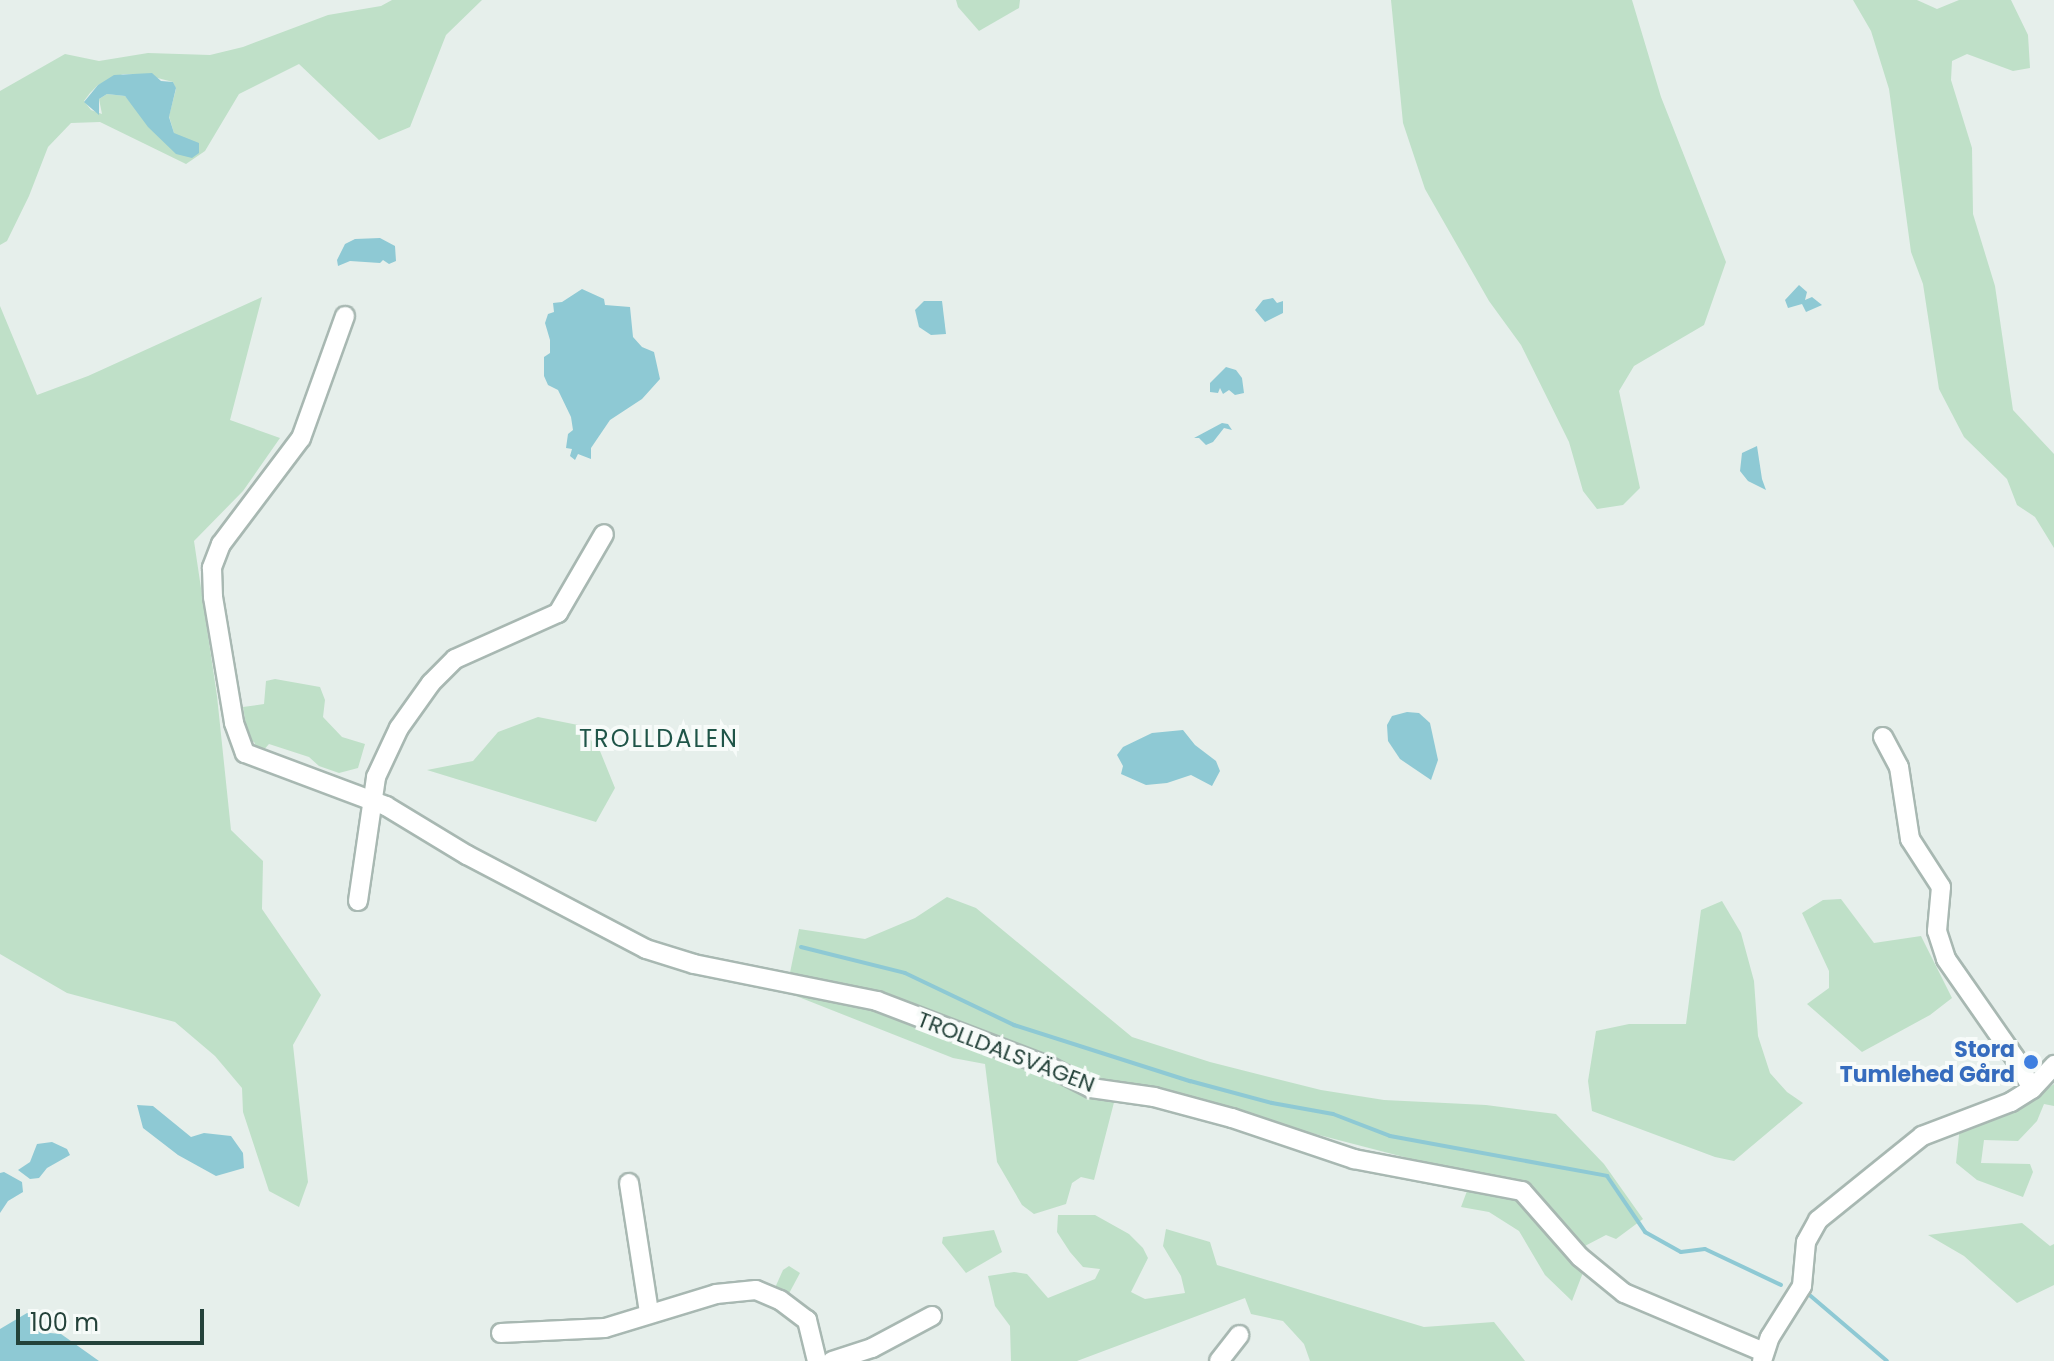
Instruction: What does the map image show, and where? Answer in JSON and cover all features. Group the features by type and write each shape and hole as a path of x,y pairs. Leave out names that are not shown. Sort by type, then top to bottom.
{"street":[{"name":"TROLLDALSVÄGEN","path":"345,316 301,438 221,544 212,568 213,597 234,723 245,753 370,799 614,935 646,949 694,964 877,1001 1050,1067 1091,1088 1154,1097 1216,1113 1354,1159 1522,1191 1580,1257 1624,1293 1763,1356"},
{"path":"358,901 370,799 376,777 399,728 431,683 467,652 558,613 604,534"},
{"path":"1883,737 1899,767 1910,839 1941,887 1937,931 1946,959 2015,1058 2032,1089"},
{"path":"1763,1356 1802,1286 1806,1242 1818,1220 1922,1136 2011,1102 2032,1089 2054,1065"},
{"path":"629,1183 649,1312"},
{"path":"501,1333 605,1328 649,1312 744,1289 765,1292 795,1308 807,1320 817,1361"},
{"path":"832,1361 872,1348 932,1316"},
{"path":"1219,1361 1239,1335"}],"green space":[{"path":"392,0 482,0 446,35 410,127 379,140 299,64 239,94 205,151 186,164 100,122 71,123 48,147 7,241 0,245 0,91 65,54 99,61 148,53 210,55 243,47 328,15 381,6","holes":["123,74 142,74 173,82 176,89 169,116 174,133 159,136 125,96 107,94 99,99 102,114 91,110 84,101 98,85"]},
{"path":"956,0 1020,0 1019,8 979,31 958,7"},
{"path":"1391,0 1632,0 1661,97 1726,262 1704,325 1634,366 1619,391 1640,488 1623,505 1597,509 1583,491 1569,442 1521,345 1489,301 1425,189 1403,123"},
{"path":"1853,0 1917,0 1937,9 1959,0 2011,0 2028,35 2030,68 2013,71 1967,54 1952,61 1951,80 1972,148 1973,214 1995,286 2013,410 2054,454 2054,548 2035,517 2017,505 2007,479 1964,437 1939,389 1923,284 1911,252 1889,89 1871,31"},
{"path":"262,297 230,420 280,438 243,491 194,541 217,696 231,830 263,861 262,909 321,995 293,1045 308,1182 299,1207 269,1191 243,1112 242,1088 215,1056 175,1022 67,993 0,954 0,306 37,395 88,376"},
{"path":"275,679 320,687 325,700 323,717 342,737 365,744 358,768 339,773 319,766 309,757 269,744 261,753 252,748 255,743 248,738 243,707 264,704 266,681"},
{"path":"538,717 578,725 600,751 615,788 596,822 427,770 473,761 498,732"},
{"path":"947,897 976,908 1132,1037 1210,1062 1321,1090 1384,1100 1486,1105 1556,1114 1604,1164 1643,1219 1616,1239 1606,1235 1581,1248 1589,1257 1572,1301 1545,1275 1519,1231 1489,1212 1461,1207 1473,1175 1119,1083 1094,1180 1081,1177 1072,1183 1066,1204 1034,1214 1022,1205 997,1162 985,1064 953,1058 786,992 799,929 865,939 915,918"},
{"path":"1841,899 1874,943 1921,936 1952,998 1930,1015 1862,1052 1807,1004 1829,988 1829,971 1802,913 1823,900"},
{"path":"1722,901 1741,933 1754,981 1758,1036 1770,1073 1787,1092 1803,1103 1734,1161 1715,1157 1592,1111 1588,1081 1596,1031 1629,1024 1686,1024 1701,910"},
{"path":"2054,1084 2054,1106 2044,1104 2037,1121 2018,1141 1984,1140 1981,1163 2030,1164 2033,1172 2023,1197 1977,1180 1956,1163 1960,1126 2034,1098"},
{"path":"1058,1215 1095,1215 1129,1234 1148,1258 1131,1292 1145,1299 1185,1293 1181,1276 1163,1246 1166,1229 1210,1242 1217,1265 1424,1327 1494,1322 1525,1361 1310,1361 1304,1344 1283,1321 1251,1314 1245,1298 1077,1361 1011,1361 1010,1326 995,1306 988,1276 1014,1272 1027,1274 1048,1298 1095,1279 1100,1269 1083,1267 1070,1252 1057,1232"},
{"path":"2022,1223 2050,1246 2054,1244 2054,1285 2017,1303 1964,1256 1928,1235"},
{"path":"994,1230 1002,1252 966,1273 942,1243 943,1237"},
{"path":"789,1266 800,1273 786,1299 774,1290 783,1270"}],"water":[{"path":"152,73 161,81 173,82 176,88 169,117 174,133 199,143 199,153 192,158 176,154 148,127 125,96 107,94 99,99 99,115 84,102 98,85 114,75"},
{"path":"380,238 395,246 396,261 389,264 383,260 380,263 350,261 338,266 337,260 345,244 355,239"},
{"path":"1799,285 1807,292 1805,300 1812,297 1822,305 1806,312 1802,304 1788,308 1785,300"},
{"path":"582,289 604,299 605,305 630,307 633,337 642,347 654,352 660,379 642,399 610,420 591,448 591,459 578,454 575,460 570,456 572,449 566,448 568,434 573,430 571,417 558,390 548,385 544,376 544,357 550,353 545,323 548,314 554,312 553,303 562,302"},
{"path":"1273,298 1277,303 1283,301 1283,313 1265,322 1255,310 1263,300"},
{"path":"924,301 942,301 946,334 931,335 919,327 915,310"},
{"path":"1226,367 1236,370 1242,378 1244,393 1235,395 1229,390 1223,394 1220,388 1218,393 1210,392 1210,383"},
{"path":"1222,423 1228,424 1232,430 1224,428 1213,442 1206,445 1199,438 1194,438"},
{"path":"1757,446 1766,490 1748,481 1740,471 1742,453"},
{"path":"1419,713 1430,723 1438,760 1431,780 1400,759 1388,741 1387,725 1392,716"},
{"path":"1183,730 1195,745 1216,761 1220,771 1212,786 1191,775 1167,783 1146,785 1121,774 1123,766 1117,755 1123,747 1152,733"},
{"path":"137,1105 153,1106 191,1137 204,1133 231,1136 243,1153 244,1168 216,1176 178,1155 143,1128"},
{"path":"52,1142 67,1149 70,1155 47,1168 39,1178 30,1179 18,1170 30,1162 37,1144"},
{"path":"4,1172 22,1182 23,1192 8,1201 0,1213 0,1173"},
{"path":"27,1313 37,1316 50,1333 61,1334 99,1361 0,1361 0,1329"}],"waterway":[{"path":"801,947 905,973 1014,1025 1190,1081 1272,1103 1333,1114 1390,1136 1607,1176 1645,1232 1681,1252 1705,1249 1781,1285"},
{"path":"1806,1292 1887,1361"}],"place":[{"name":"Stora Tumlehed Gård","path":"2031,1062"}],"district":[{"name":"TROLLDALEN","path":"659,739"}]}
